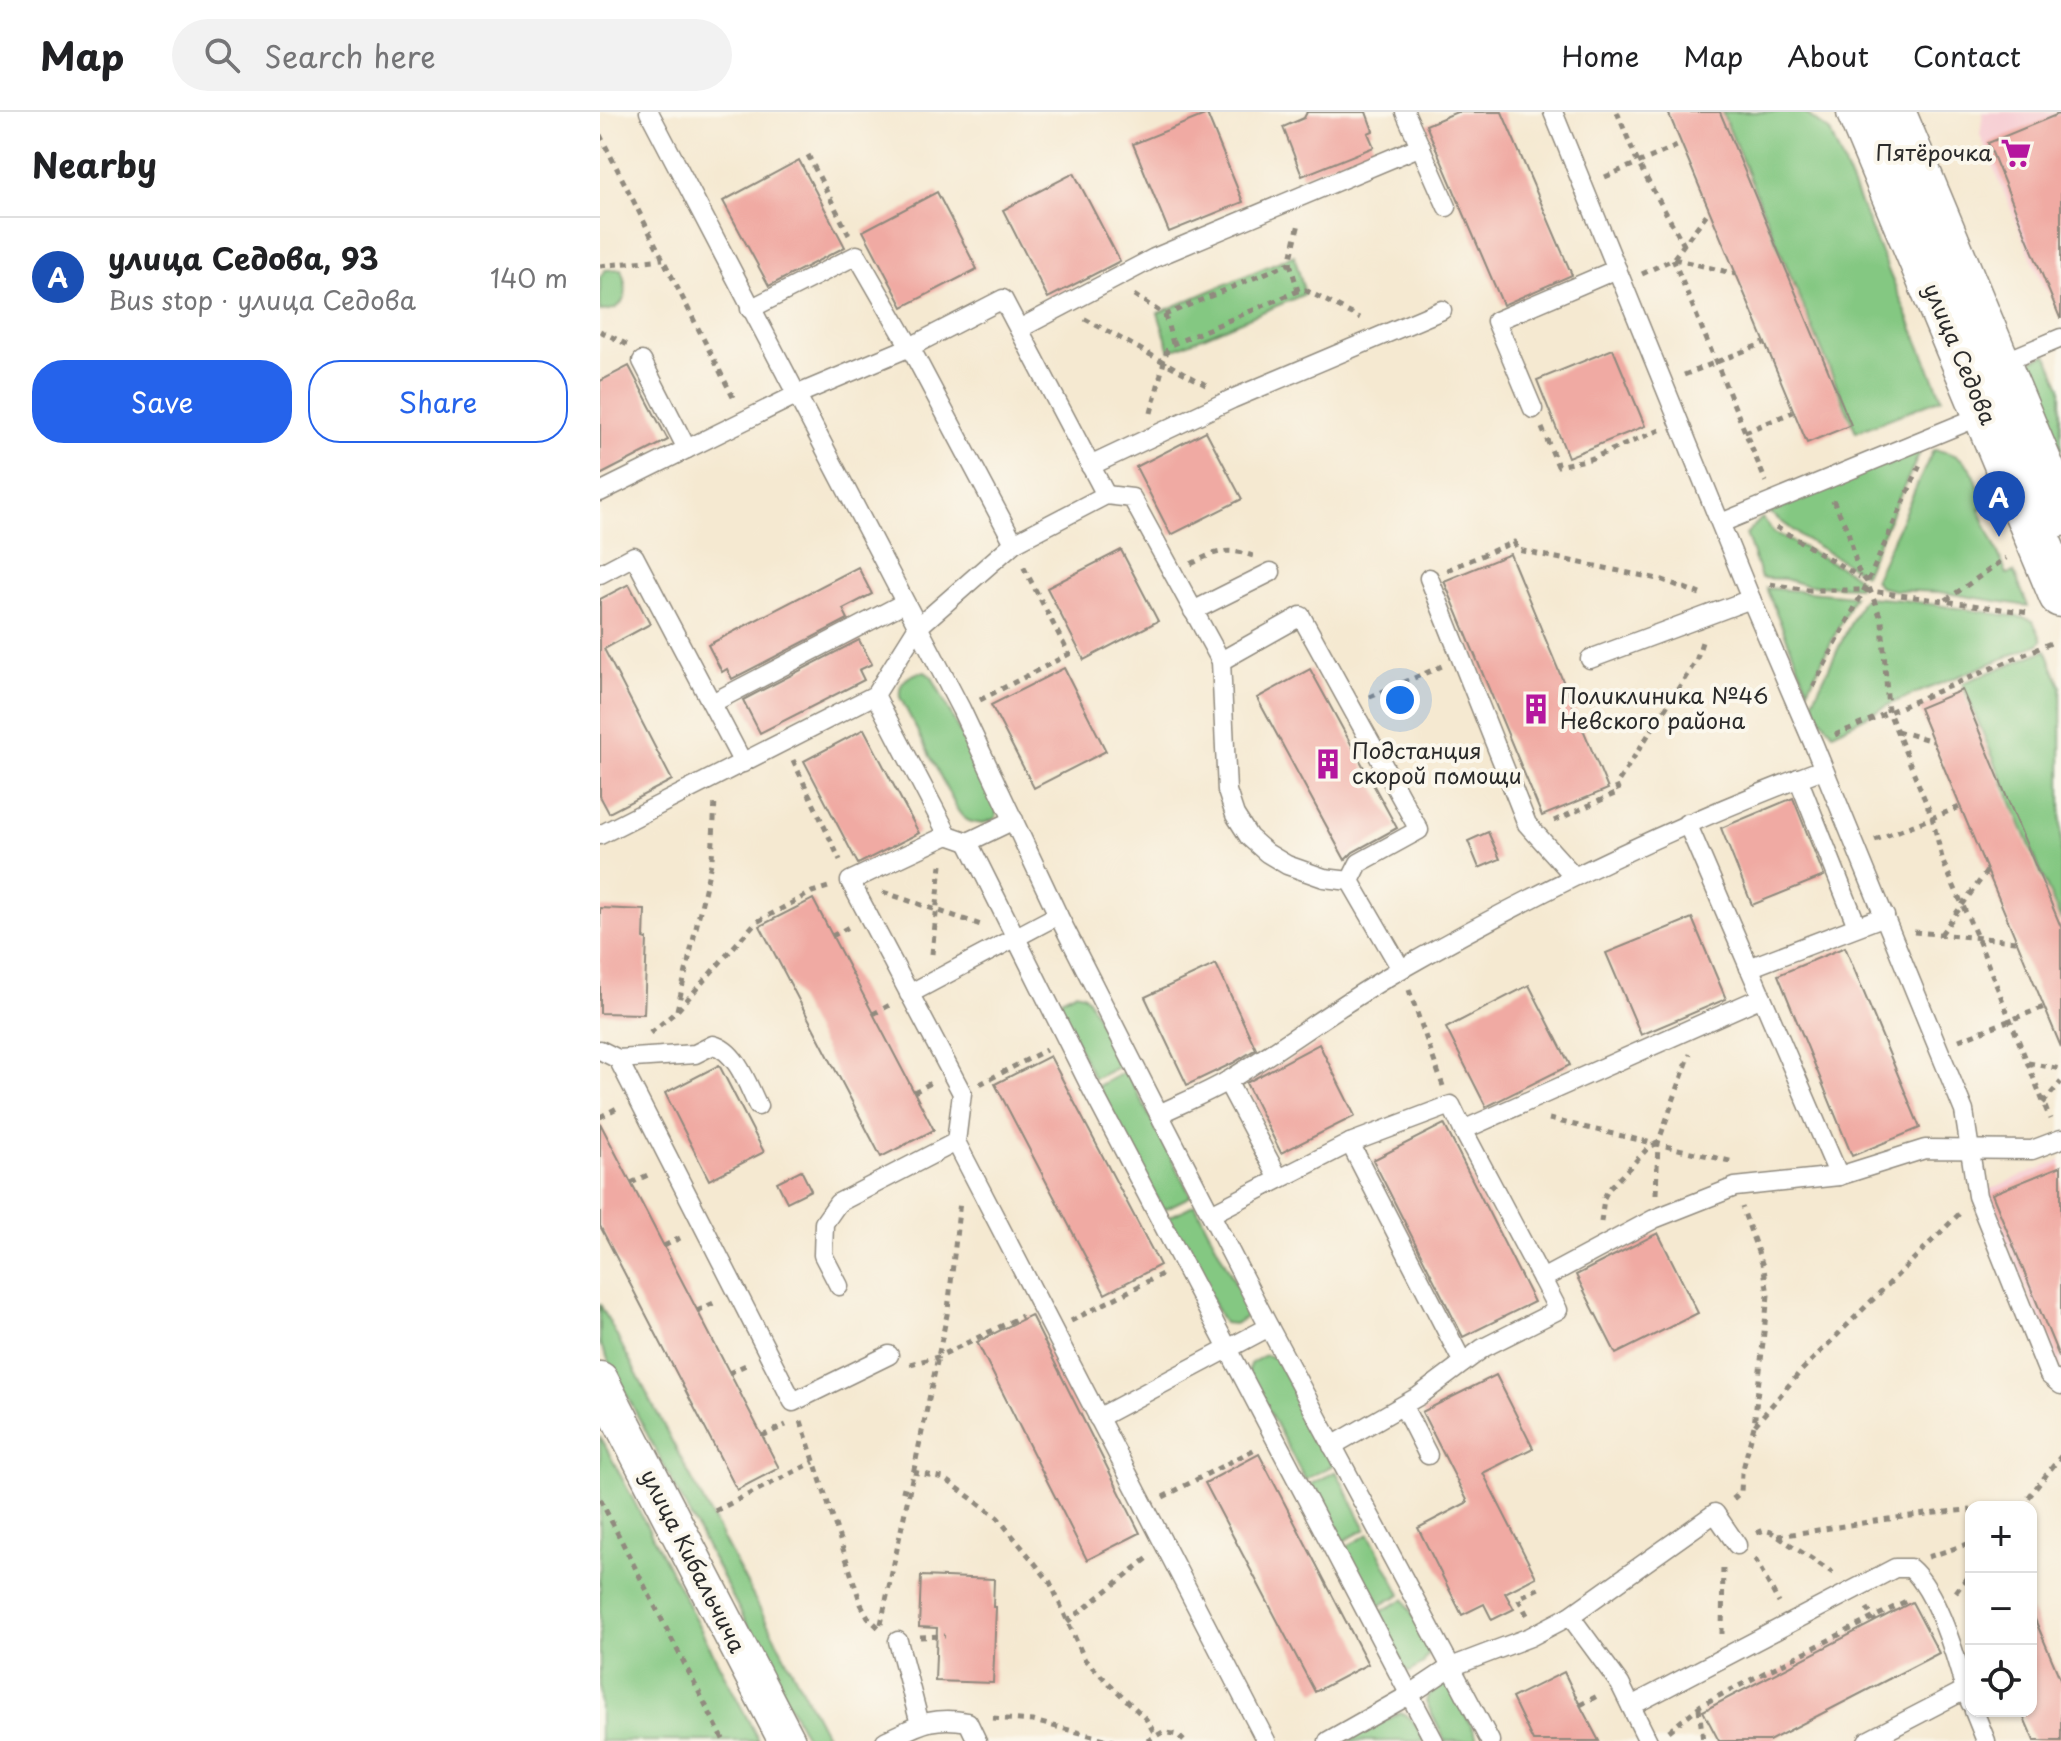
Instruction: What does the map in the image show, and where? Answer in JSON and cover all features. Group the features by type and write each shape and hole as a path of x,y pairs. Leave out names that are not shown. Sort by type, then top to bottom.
{"main road":[{"name":"улица Седова","path":"1859,112 1992,389 2061,514"},
{"name":"улица Седова","path":"1893,112 1992,389 2050,605"}],"street":[{"name":"улица Кибальчича","path":"600,1380 787,1741"}],"lane":[{"path":"649,112 961,709 1058,915 1159,1114 1490,1741"},
{"path":"1427,112 1407,116 1447,207"},
{"path":"1553,112 1749,594 1939,1048 1964,1111 1977,1196 2049,1375 2061,1385"},
{"path":"1019,329 1154,258 1421,146"},
{"path":"750,309 857,255 910,347 1014,543"},
{"path":"1533,409 1496,321 1620,276"},
{"path":"600,492 796,395 910,347 1003,299 1106,495"},
{"path":"1090,466 1232,399 1442,310"},
{"path":"1721,523 1822,482 1992,389 2061,338"},
{"path":"642,361 687,449"},
{"path":"600,835 875,695 917,628 1014,543 1106,495 1132,498 1221,661 1227,791 1235,815 1249,837 1277,859 1324,878 1350,881"},
{"path":"600,574 634,556 743,763"},
{"path":"1193,611 1271,572"},
{"path":"1429,578 1527,824 1573,875"},
{"path":"1590,659 1712,613 1749,594"},
{"path":"712,703 904,603"},
{"path":"1221,661 1301,616 1419,830 1359,863 1350,881"},
{"path":"875,695 948,835 968,842 1066,1039 1434,1741"},
{"path":"1159,1114 1227,1081 1401,969 1573,875 1687,823 1823,769"},
{"path":"1798,778 1857,926"},
{"path":"968,842 1014,820"},
{"path":"1687,823 1839,1176"},
{"path":"948,835 850,881 962,1093 956,1142 1266,1741"},
{"path":"1350,881 1401,969"},
{"path":"909,994 1058,915"},
{"path":"1749,968 1857,926 1888,923"},
{"path":"1463,1130 1762,997"},
{"path":"600,1050 618,1059 695,1054 713,1045 721,1047 736,1063 758,1106"},
{"path":"618,1059 797,1410 889,1355"},
{"path":"1227,1081 1279,1179"},
{"path":"1211,1214 1350,1143 1451,1105 1542,1279 1558,1310 1483,1348 1403,1406 1332,1446"},
{"path":"1542,1279 1654,1219 1735,1187 1839,1176 1925,1149 2032,1150 2060,1139"},
{"path":"839,1286 823,1255 824,1223 838,1203 956,1142"},
{"path":"1350,1143 1463,1363"},
{"path":"1098,1418 1269,1327"},
{"path":"1403,1406 1428,1455"},
{"path":"1328,1741 1451,1667 1536,1634 1570,1616 1715,1513 1741,1543"},
{"path":"1631,1706 1895,1568 1910,1568 1921,1577 1954,1651 1965,1687"},
{"path":"1570,1616 1656,1738"},
{"path":"898,1641 920,1724"},
{"path":"1867,1741 1965,1698"},
{"path":"1976,1717 1986,1741"},
{"path":"885,1741 920,1724 944,1718 968,1722 977,1741"}],"path":[{"path":"1617,112 1638,163 1684,245"},
{"path":"600,135 745,420"},
{"path":"1583,186 1682,144"},
{"path":"808,155 857,255"},
{"path":"1298,291 1290,263 1306,195"},
{"path":"1673,259 1709,211"},
{"path":"600,266 663,259"},
{"path":"1673,259 1745,432 1773,525 1867,582"},
{"path":"1620,276 1673,259 1736,274"},
{"path":"1165,315 1290,263"},
{"path":"1110,281 1165,315 1173,344"},
{"path":"1144,441 1163,362 1173,344 1305,290 1389,333"},
{"path":"1062,306 1232,399"},
{"path":"1664,383 1764,343"},
{"path":"1533,409 1558,466 1590,459 1679,422"},
{"path":"1745,432 1793,412"},
{"path":"1924,455 1867,582 1867,590 1882,621 1888,710 1932,817 1943,862 2060,1139"},
{"path":"1822,482 1848,531 1858,570 1867,582"},
{"path":"1429,578 1514,542 1518,550 1663,580 1716,600 1696,661 1616,785 1619,792 1533,830"},
{"path":"961,709 1069,654 1014,543"},
{"path":"1173,573 1214,552 1235,550 1255,557 1271,572"},
{"path":"1945,601 2015,553"},
{"path":"1749,594 1763,583 1808,590 1867,590 1945,601 2050,605"},
{"path":"1821,671 1867,590"},
{"path":"1814,745 1888,710 2051,643"},
{"path":"1350,705 1461,658"},
{"path":"1897,731 1933,741"},
{"path":"789,740 793,762 850,881"},
{"path":"677,1011 712,859 717,776"},
{"path":"1856,847 1960,807"},
{"path":"930,983 942,850 948,835"},
{"path":"1941,934 1987,871"},
{"path":"618,1059 677,1011 755,923 812,892 850,881 1015,936"},
{"path":"1888,923 1941,934 2016,941"},
{"path":"1401,969 1451,1105"},
{"path":"1939,1048 2044,1007"},
{"path":"1654,1219 1658,1143 1701,1024"},
{"path":"962,1093 1066,1039"},
{"path":"2027,1063 2061,1069"},
{"path":"2043,1103 2061,1082"},
{"path":"1509,1110 1746,1165 1782,1182"},
{"path":"1600,1248 1602,1209 1608,1190 1649,1147 1658,1143"},
{"path":"880,1629 948,1310 960,1204 968,1165"},
{"path":"1715,1513 1741,1492 1742,1473 1754,1426 1768,1295 1764,1269 1735,1187"},
{"path":"1754,1426 1800,1372 1977,1196"},
{"path":"1053,1331 1183,1263"},
{"path":"889,1355 906,1366 938,1357 1041,1307"},
{"path":"762,1436 797,1410 861,1604 880,1629 898,1641"},
{"path":"1145,1507 1275,1439"},
{"path":"2025,1501 2061,1456"},
{"path":"715,1511 814,1462"},
{"path":"913,1472 944,1478 998,1518 1050,1582 1085,1660 1146,1719 1155,1734"},
{"path":"901,1489 909,1491"},
{"path":"600,1499 724,1741"},
{"path":"1778,1536 1915,1513 1965,1510"},
{"path":"1741,1685 1722,1646 1723,1553 1764,1530 1778,1536 1855,1588 1874,1620"},
{"path":"1741,1543 1808,1654"},
{"path":"1067,1622 1164,1544"},
{"path":"1910,1568 1930,1556 1965,1545"},
{"path":"1536,1634 1518,1598 1539,1588"},
{"path":"1656,1738 1699,1707 1808,1654 1927,1590"},
{"path":"927,1635 945,1636"},
{"path":"1699,1707 1703,1741"},
{"path":"968,1722 1003,1718 1033,1721 1113,1741"},
{"path":"1147,1741 1155,1734 1171,1733 1184,1741"}],"shaded area":[{"path":"1983,112 2061,112 2061,306 2044,288 1980,135"},
{"path":"2061,1160 2061,1371 1985,1191"}],"green space":[{"path":"1722,112 1804,112 1830,132 1942,398 1856,432"},
{"path":"1294,255 1305,294 1170,351 1158,313"},
{"path":"621,269 626,291 624,298 617,307 600,311 600,277 605,270"},
{"path":"2047,354 2061,387 2061,451 2026,367 2028,362"},
{"path":"1921,450 1864,574 1802,537 1770,513 1885,462 1886,466 1891,464 1890,460"},
{"path":"1933,450 1956,456 1974,475 1986,505 1979,509 2007,574 2014,572 2028,606 1939,592 1894,590 1880,587 1874,580"},
{"path":"1762,518 1773,532 1850,572 1860,580 1858,587 1805,585 1785,579 1761,578 1746,534"},
{"path":"1766,588 1854,596 1808,689"},
{"path":"1866,597 2025,618 2033,621 2042,640 2039,644 1892,703 1833,733 1818,714 1813,700"},
{"path":"2046,650 2061,686 2061,921 1962,683"},
{"path":"920,672 932,677 997,806 996,818 975,823 966,820 958,811 900,697 905,680"},
{"path":"1075,992 1088,999 1122,1065 1094,1079 1058,1005 1061,999"},
{"path":"1126,1071 1191,1196 1163,1210 1098,1086"},
{"path":"1195,1204 1247,1306 1245,1318 1234,1324 1224,1323 1167,1218"},
{"path":"600,1304 829,1741 808,1741 600,1344"},
{"path":"1265,1355 1276,1358 1333,1465 1305,1480 1248,1371 1250,1364"},
{"path":"600,1436 759,1741 600,1741"},
{"path":"1336,1471 1366,1529 1338,1544 1308,1486"},
{"path":"1369,1534 1401,1594 1372,1610 1340,1550"},
{"path":"1404,1599 1426,1639 1429,1652 1423,1664 1410,1672 1406,1671 1375,1615"},
{"path":"1447,1684 1479,1741 1445,1741 1426,1702 1428,1695"},
{"path":"1400,1713 1412,1720 1424,1741 1347,1741"}],"building":[{"path":"1307,112 1366,112 1373,131 1368,133 1374,147 1302,176 1283,127 1304,118"},
{"path":"1457,112 1502,112 1572,275 1503,305 1426,125"},
{"path":"1668,112 1720,112 1851,425 1807,443"},
{"path":"2061,113 2061,318 2060,318 1988,143"},
{"path":"1207,114 1243,202 1169,232 1133,144"},
{"path":"799,160 845,247 769,286 723,201"},
{"path":"1074,173 1120,261 1048,298 1003,210"},
{"path":"937,192 977,269 903,307 863,231"},
{"path":"1613,349 1645,426 1568,457 1537,380"},
{"path":"629,366 668,440 600,475 600,381"},
{"path":"1206,431 1242,499 1171,535 1136,467"},
{"path":"1121,550 1158,621 1084,660 1047,588"},
{"name":"Поликлиника №46 Невского района","path":"1510,554 1608,789 1542,816 1444,581"},
{"path":"858,567 872,594 843,609 848,619 732,679 727,669 722,672 708,645"},
{"path":"629,584 650,624 604,649 672,780 609,813 600,796 600,599"},
{"path":"859,640 872,664 859,670 864,680 760,733 743,700"},
{"path":"1064,668 1106,751 1034,788 991,705"},
{"name":"Подстанция скорой помощи","path":"1310,669 1397,828 1353,852 1345,860 1257,698"},
{"path":"1962,690 2061,927 2061,1047 1919,708"},
{"path":"864,729 919,833 858,864 804,761"},
{"path":"1793,798 1824,876 1752,905 1721,828"},
{"path":"1488,832 1500,859 1479,868 1468,841"},
{"path":"813,899 934,1130 881,1157 760,926"},
{"path":"600,908 645,910 644,1014 600,1013"},
{"path":"1692,918 1726,999 1641,1035 1606,953"},
{"path":"1845,947 1920,1128 1852,1156 1778,975"},
{"path":"1216,964 1256,1049 1187,1085 1145,997"},
{"path":"1529,985 1570,1065 1486,1107 1446,1028"},
{"path":"1319,1044 1355,1116 1281,1153 1246,1083"},
{"path":"1050,1056 1160,1265 1105,1294 995,1084"},
{"path":"719,1065 764,1152 709,1180 665,1093"},
{"path":"600,1123 779,1468 737,1490 600,1226"},
{"path":"1444,1124 1534,1302 1463,1337 1373,1160"},
{"path":"2061,1166 2061,1359 2060,1359 1992,1194"},
{"path":"801,1170 811,1190 787,1202 777,1182"},
{"path":"1658,1233 1698,1313 1616,1354 1576,1275"},
{"path":"1031,1315 1140,1533 1087,1560 977,1342"},
{"path":"1496,1375 1533,1448 1483,1473 1536,1577 1505,1593 1514,1609 1492,1620 1484,1604 1462,1615 1418,1528 1468,1502 1422,1412"},
{"path":"1259,1454 1368,1664 1315,1692 1205,1483"},
{"path":"921,1576 994,1579 993,1683 935,1681 937,1628 919,1627"},
{"path":"1912,1602 1939,1653 1769,1741 1719,1741 1703,1711"},
{"path":"2037,1624 2061,1681 2061,1741 2034,1741 2024,1717 2037,1717"},
{"path":"1564,1672 1599,1741 1533,1741 1512,1698"}],"place":[{"name":"Пятёрочка","path":"2016,153"},
{"name":"улица Седова, 93","path":"1999,537"},
{"name":"Поликлиника №46 Невского района","path":"1536,709"},
{"name":"Подстанция скорой помощи","path":"1328,764"}]}
